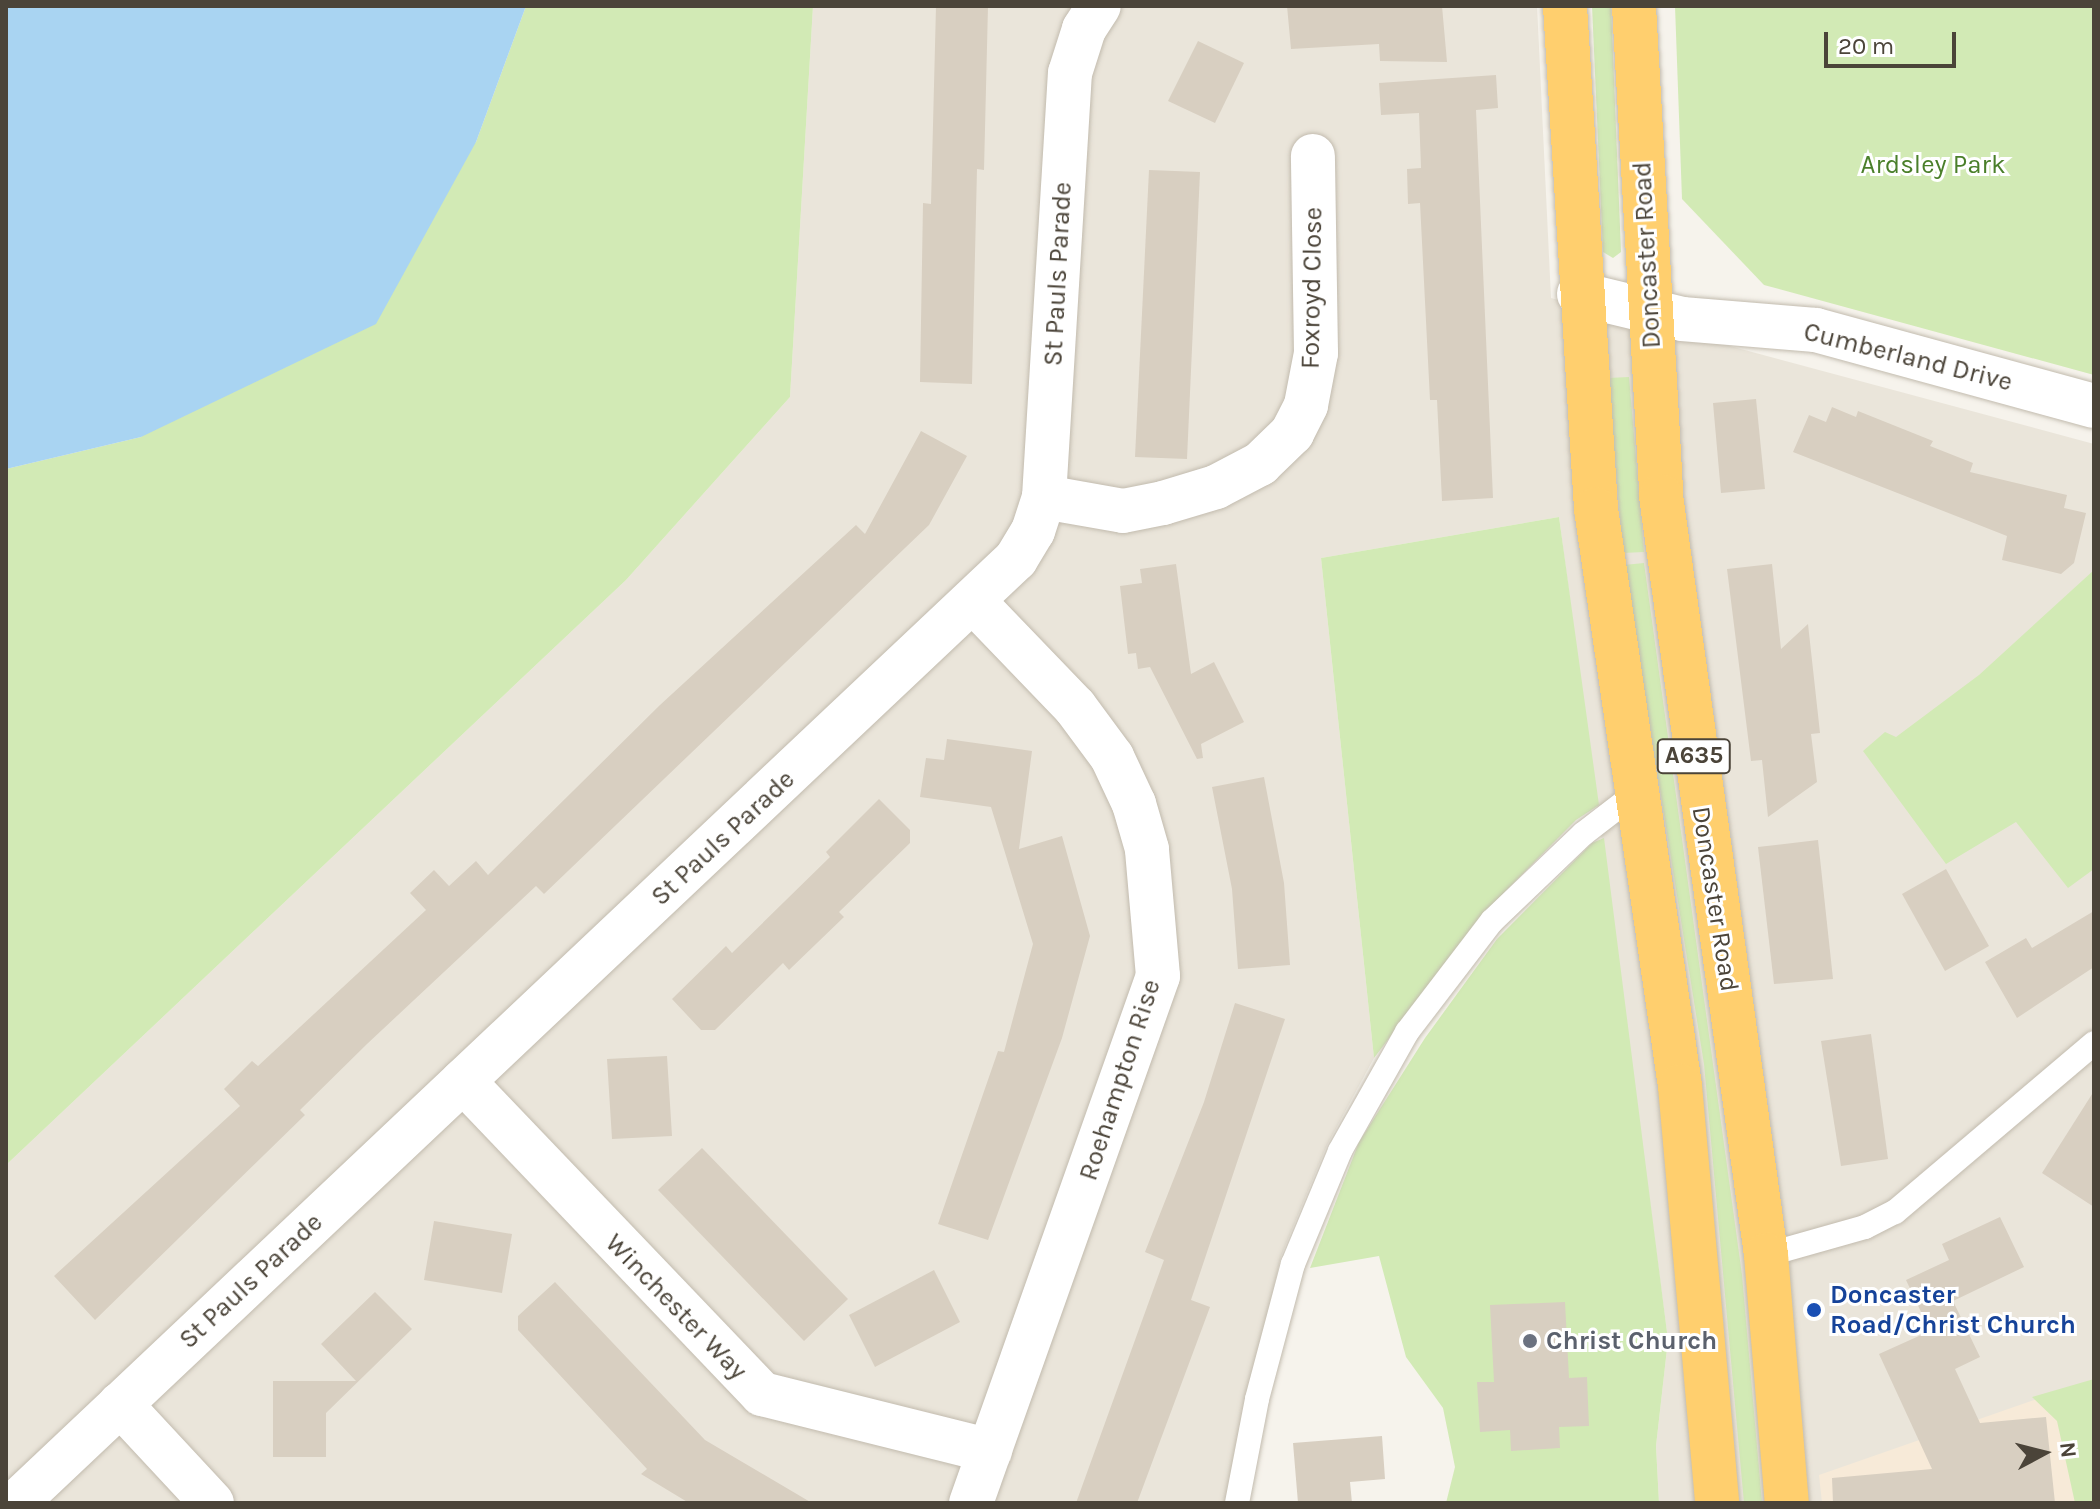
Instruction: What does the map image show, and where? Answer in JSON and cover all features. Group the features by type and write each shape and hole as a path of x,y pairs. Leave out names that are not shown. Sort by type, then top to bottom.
{"highway":[{"name":"A635","path":"1565,6 1579,294 1596,509 1635,794 1680,1086 1717,1503"},
{"name":"Doncaster Road","path":"1634,6 1661,496 1681,670 1766,1255 1787,1503"}],"street":[{"name":"St Pauls Parade","path":"16,1503 974,602 1016,559 1033,531 1044,497 1070,73 1084,29 1099,6"},
{"name":"Foxroyd Close","path":"1044,497 1123,511 1163,503 1216,487 1260,464 1292,433 1306,405 1316,353 1313,156"},
{"name":"Cumberland Drive","path":"1579,294 1650,314 1816,330 2094,406"},
{"name":"Roehampton Rise","path":"971,1503 1158,976 1147,849 1112,757 1075,707 974,602"},
{"name":"Winchester Way","path":"463,1081 762,1394 990,1451"},
{"path":"120,1404 212,1503"}],"lane":[{"path":"1237,1503 1257,1399 1293,1264 1340,1151 1407,1032 1492,921 1583,834 1635,794"},
{"path":"1766,1255 1865,1227 1895,1212 2094,1043"}],"shaded area":[{"path":"813,6 1537,6 1551,298 2094,444 2094,1503 1659,1503 1656,1446 1668,1340 1559,517 1321,558 1374,1058 1327,1145 1281,1256 1225,1503 6,1503 6,1165 626,580 790,397"},
{"path":"2094,1379 2094,1503 1822,1503 1819,1475"}],"green space":[{"path":"526,6 813,6 790,397 626,580 6,1165 6,469 141,437 476,142"},
{"path":"1592,6 1611,6 1621,252 1613,258 1603,252"},
{"name":"Ardsley Park","path":"1675,6 2094,6 2094,375 1764,285 1682,199"},
{"path":"1629,377 1644,552 1623,553 1608,378"},
{"path":"1559,517 1599,805 1576,820 1486,911 1374,1058 1321,558"},
{"path":"1644,563 1742,1275 1762,1503 1744,1503 1704,1064 1624,565"},
{"path":"2094,570 2094,869 2068,888 2016,822 1946,864 1863,751 1885,732 1896,737 1979,675"},
{"path":"1604,838 1668,1340 1656,1446 1659,1503 1446,1503 1455,1467 1443,1408 1406,1357 1379,1256 1310,1268 1359,1142 1425,1038 1497,939 1592,843"},
{"path":"2094,1379 2094,1503 2075,1503 2057,1421 2032,1397"}],"water":[{"path":"6,6 526,6 476,142 376,324 141,437 6,469"}],"building":[{"path":"936,6 988,6 984,170 977,169 972,384 920,382 923,203 931,204"},
{"path":"1287,6 1442,6 1447,62 1380,61 1379,44 1291,49"},
{"path":"1198,41 1244,63 1215,123 1168,101"},
{"path":"1496,75 1498,108 1476,110 1493,498 1442,501 1437,400 1430,400 1420,203 1408,204 1407,169 1421,168 1419,113 1381,115 1379,83"},
{"path":"1149,170 1200,172 1187,459 1135,457"},
{"path":"1756,399 1765,489 1721,493 1713,403"},
{"path":"1832,407 1856,417 1858,411 1933,441 1930,446 1973,463 1970,472 2067,495 2064,508 2086,513 2074,563 2061,574 2002,560 2007,536 1793,452 1809,415 1826,422"},
{"path":"921,431 967,456 929,525 544,894 536,886 367,1044 300,1110 305,1115 95,1320 54,1276 240,1106 224,1089 252,1061 258,1066 426,910 410,893 434,870 449,886 476,861 488,875 660,705 856,525 865,534"},
{"path":"1176,564 1191,674 1214,662 1244,722 1201,744 1203,758 1197,759 1150,667 1138,669 1136,653 1128,654 1120,586 1142,583 1140,569"},
{"path":"1772,564 1781,649 1808,624 1820,733 1811,734 1817,782 1768,817 1762,760 1751,761 1727,569"},
{"path":"947,739 1032,751 1019,849 1062,836 1090,936 1062,1038 988,1240 938,1224 998,1051 1004,1052 1033,944 991,807 920,797 926,758 944,760"},
{"path":"1264,777 1284,883 1290,965 1238,969 1232,889 1212,787"},
{"path":"879,799 910,830 910,843 839,912 844,917 789,970 783,963 715,1030 701,1030 672,999 726,946 732,953 830,857 826,852"},
{"path":"1818,840 1833,979 1774,984 1758,847"},
{"path":"1946,869 1989,946 1945,971 1902,894"},
{"path":"2094,911 2094,967 2017,1018 1985,962 2026,938 2032,948"},
{"path":"1235,1003 1285,1019 1191,1300 1210,1307 1137,1503 1076,1503 1164,1260 1145,1252 1204,1102"},
{"path":"1871,1034 1888,1159 1841,1166 1821,1041"},
{"path":"667,1056 672,1136 612,1139 607,1059"},
{"path":"2094,1091 2094,1207 2042,1173"},
{"path":"702,1148 848,1299 804,1341 658,1190"},
{"path":"2000,1217 2024,1267 1953,1301 1980,1357 1955,1369 1980,1423 2046,1417 2055,1503 1833,1503 1832,1478 1932,1469 1879,1354 1930,1331 1906,1280 1949,1260 1942,1244"},
{"path":"434,1221 512,1234 502,1293 424,1280"},
{"path":"934,1270 960,1322 875,1367 849,1315"},
{"path":"555,1282 705,1440 812,1503 689,1503 641,1474 647,1469 518,1330 518,1316"},
{"path":"375,1292 412,1329 326,1413 326,1457 273,1457 273,1381 356,1381 321,1344"},
{"name":"Christ Church","path":"1565,1302 1569,1378 1587,1377 1589,1426 1559,1427 1560,1448 1511,1451 1510,1430 1480,1432 1477,1382 1494,1382 1490,1305"},
{"path":"1382,1436 1385,1479 1350,1482 1352,1503 1298,1503 1293,1443"}],"place":[{"name":"Doncaster Road/Christ Church","path":"1814,1310"},
{"name":"Christ Church","path":"1530,1341"}]}
